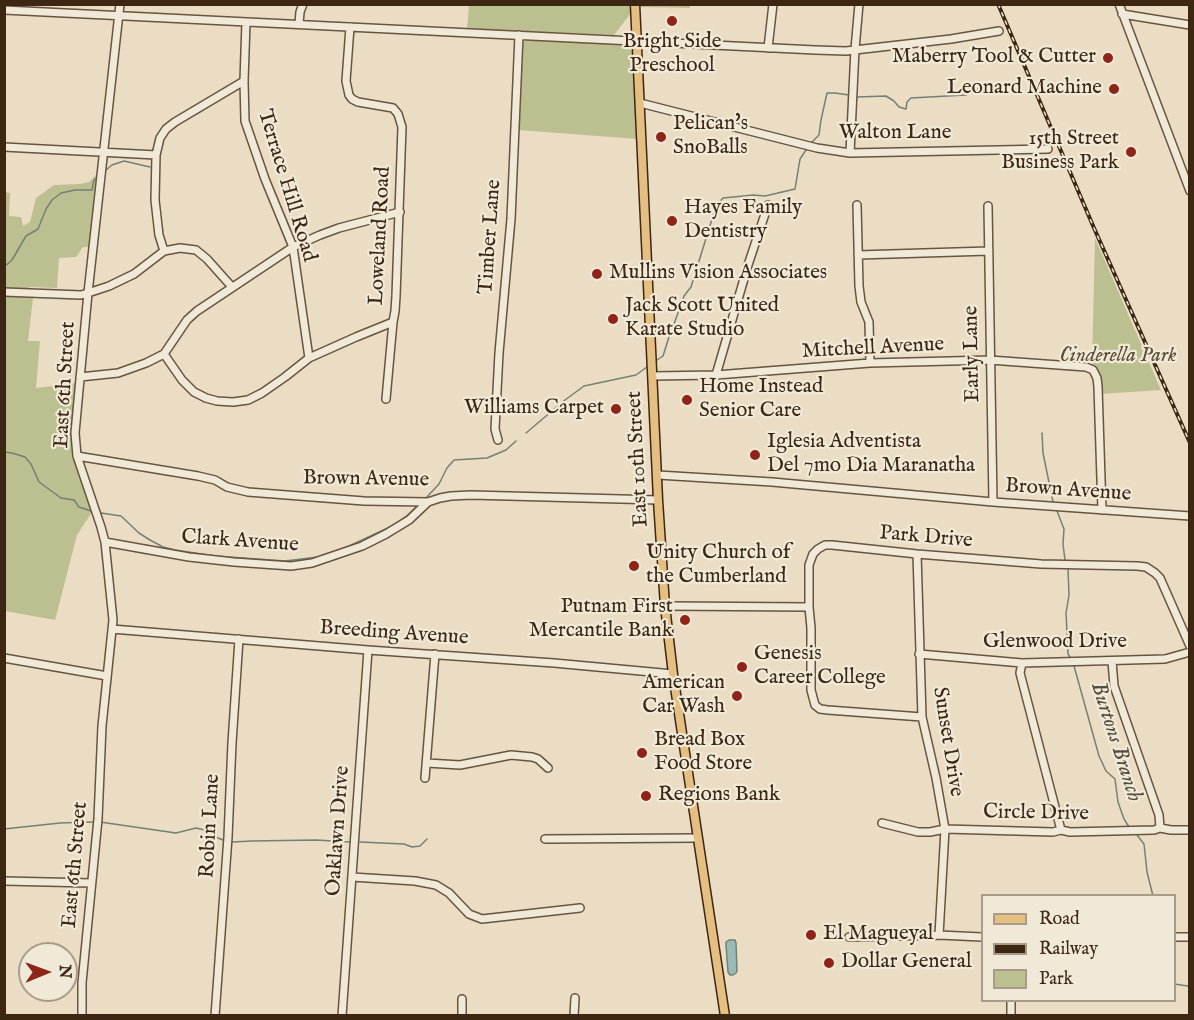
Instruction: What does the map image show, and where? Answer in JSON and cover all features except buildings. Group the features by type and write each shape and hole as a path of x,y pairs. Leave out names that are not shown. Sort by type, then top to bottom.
{"main road":[{"name":"East 10th Street","path":"635,4 665,606 673,674 725,1016"}],"street":[{"name":"East 6th Street","path":"82,1016 82,982 98,819 102,726 113,620 105,542 77,456 75,433 120,4"},
{"path":"299,24 303,4"},
{"path":"768,48 773,4"},
{"path":"850,153 859,4"},
{"path":"1119,4 1190,191"},
{"path":"4,10 815,50 855,50 999,31"},
{"path":"1122,14 1190,25"},
{"name":"Terrace Hill Road","path":"246,22 245,121 265,179 293,247 309,358"},
{"name":"Loweland Road","path":"164,354 182,380 194,392 206,399 225,402 248,400 262,393 309,358 393,322 396,304 402,127 398,114 393,108 358,102 349,95 346,81 350,27"},
{"name":"Timber Lane","path":"498,440 495,429 498,363 510,219 519,35"},
{"path":"164,251 159,235 155,200 156,155 160,138 175,122 244,81"},
{"name":"Walton Lane","path":"640,103 817,148 850,153 1048,149"},
{"path":"4,147 156,155"},
{"path":"716,375 768,205"},
{"path":"857,205 860,294 869,322 870,363"},
{"name":"Early Lane","path":"988,206 993,502"},
{"path":"80,377 118,374 164,354 197,311 293,247 320,235 400,212"},
{"path":"4,292 81,295 109,286 134,274 164,251 180,248 196,250 232,287"},
{"path":"858,255 988,251"},
{"path":"386,399 393,322"},
{"name":"Mitchell Avenue","path":"653,376 716,375 870,363 990,360 1086,367 1093,370 1097,378 1102,510"},
{"name":"Brown Avenue","path":"77,456 198,476 248,492 364,501 428,502 452,496 471,495 658,500"},
{"name":"Brown Avenue","path":"658,475 1190,516"},
{"name":"Clark Avenue","path":"105,542 189,557 274,565 302,565 327,559 362,546 409,520 428,502"},
{"name":"Park Drive","path":"809,607 809,565 813,554 825,545 907,552 917,555 1041,564 1137,566 1146,567 1160,578 1190,646"},
{"name":"Sunset Drive","path":"917,555 922,717 945,829 939,935"},
{"path":"665,606 809,607 811,690 815,705 820,709 828,710 922,717"},
{"name":"Breeding Avenue","path":"112,629 673,674"},
{"name":"Robin Lane","path":"215,1016 239,639"},
{"name":"Oaklawn Drive","path":"342,1016 368,650"},
{"name":"Glenwood Drive","path":"919,654 1022,663 1165,659 1190,652"},
{"path":"425,778 435,654"},
{"path":"4,658 107,676"},
{"path":"1112,661 1114,686 1158,815 1160,828"},
{"path":"1022,663 1020,673 1061,830"},
{"path":"427,763 460,765 512,755 538,759 548,768"},
{"name":"Circle Drive","path":"882,823 918,832 945,829 1053,832 1160,828 1190,830"},
{"path":"545,839 697,838"},
{"path":"352,877 415,881 436,885 449,893 469,914 482,919 580,908"},
{"path":"4,881 91,883"},
{"path":"849,937 939,935 981,937"},
{"path":"574,998 574,1016"},
{"path":"462,999 462,1016"}],"green space":[{"path":"640,4 690,5 690,8 640,7"},
{"path":"469,5 631,5 631,13 614,35 467,29"},
{"path":"528,40 628,45 633,54 638,139 518,130 522,45"},
{"path":"99,172 90,247 83,247 76,257 59,258 57,288 29,287 33,298 28,341 40,341 36,388 77,383 75,460 92,512 77,535 55,620 5,611 4,192 10,193 9,216 21,217 23,226 30,222 36,198 54,185 89,182"},
{"name":"Cinderella Park","path":"1095,238 1161,390 1100,394 1095,368 1092,365"}],"water":[{"path":"735,940 736,943 737,971 733,975 728,972 726,942"}],"waterway":[{"path":"857,97 886,96 899,107 906,109 907,102 911,98 966,95 980,88 1005,84"},
{"path":"811,143 819,135 827,93 849,95"},
{"path":"657,360 663,356 684,296 691,287 716,206 723,198 765,196 795,189 800,159 806,150"},
{"path":"106,170 124,161 150,167"},
{"path":"4,267 12,260 26,236 38,229 52,200 61,193 92,190 94,180 97,178"},
{"path":"526,433 584,386 636,375 647,367"},
{"name":"Burtons Branch","path":"1042,433 1043,453 1053,502"},
{"path":"426,498 439,484 454,460 487,458 506,450 516,441"},
{"path":"4,452 25,457 31,464 39,482 61,498 74,500 79,507 91,511"},
{"path":"101,513 121,516 139,533 163,547 215,556 285,561 318,557 345,548 392,526 417,506"},
{"name":"Burtons Branch","path":"1057,511 1064,529 1065,560"},
{"name":"Burtons Branch","path":"1068,569 1069,595 1066,613 1070,657"},
{"name":"Burtons Branch","path":"1074,666 1099,756 1106,771 1115,779 1118,802 1129,827"},
{"path":"4,829 93,822"},
{"path":"100,822 176,833 196,828 209,831 223,840"},
{"name":"Burtons Branch","path":"1137,835 1144,844 1152,894"},
{"path":"360,842 404,844 412,847 420,846 427,839"},
{"path":"232,842 316,840 350,842"},
{"name":"Burtons Branch","path":"1176,984 1188,986 1190,989"}],"railway":[{"path":"998,4 1094,228 1190,443"}],"place":[{"name":"Bright Side Preschool","path":"672,21"},
{"name":"Maberry Tool & Cutter","path":"1108,58"},
{"name":"Leonard Machine","path":"1114,89"},
{"name":"Pelican's SnoBalls","path":"661,137"},
{"name":"15th Street Business Park","path":"1131,152"},
{"name":"Hayes Family Dentistry","path":"672,221"},
{"name":"Mullins Vision Associates","path":"597,274"},
{"name":"Jack Scott United Karate Studio","path":"613,319"},
{"name":"Home Instead Senior Care","path":"687,400"},
{"name":"Williams Carpet","path":"616,409"},
{"name":"Iglesia Adventista Del 7mo Dia Maranatha","path":"755,455"},
{"name":"Unity Church of the Cumberland","path":"634,566"},
{"name":"Putnam First Mercantile Bank","path":"685,620"},
{"name":"Genesis Career College","path":"742,667"},
{"name":"American Car Wash","path":"737,696"},
{"name":"Bread Box Food Store","path":"642,753"},
{"name":"Regions Bank","path":"646,796"},
{"name":"El Magueyal","path":"811,935"},
{"name":"Dollar General","path":"829,963"}]}
